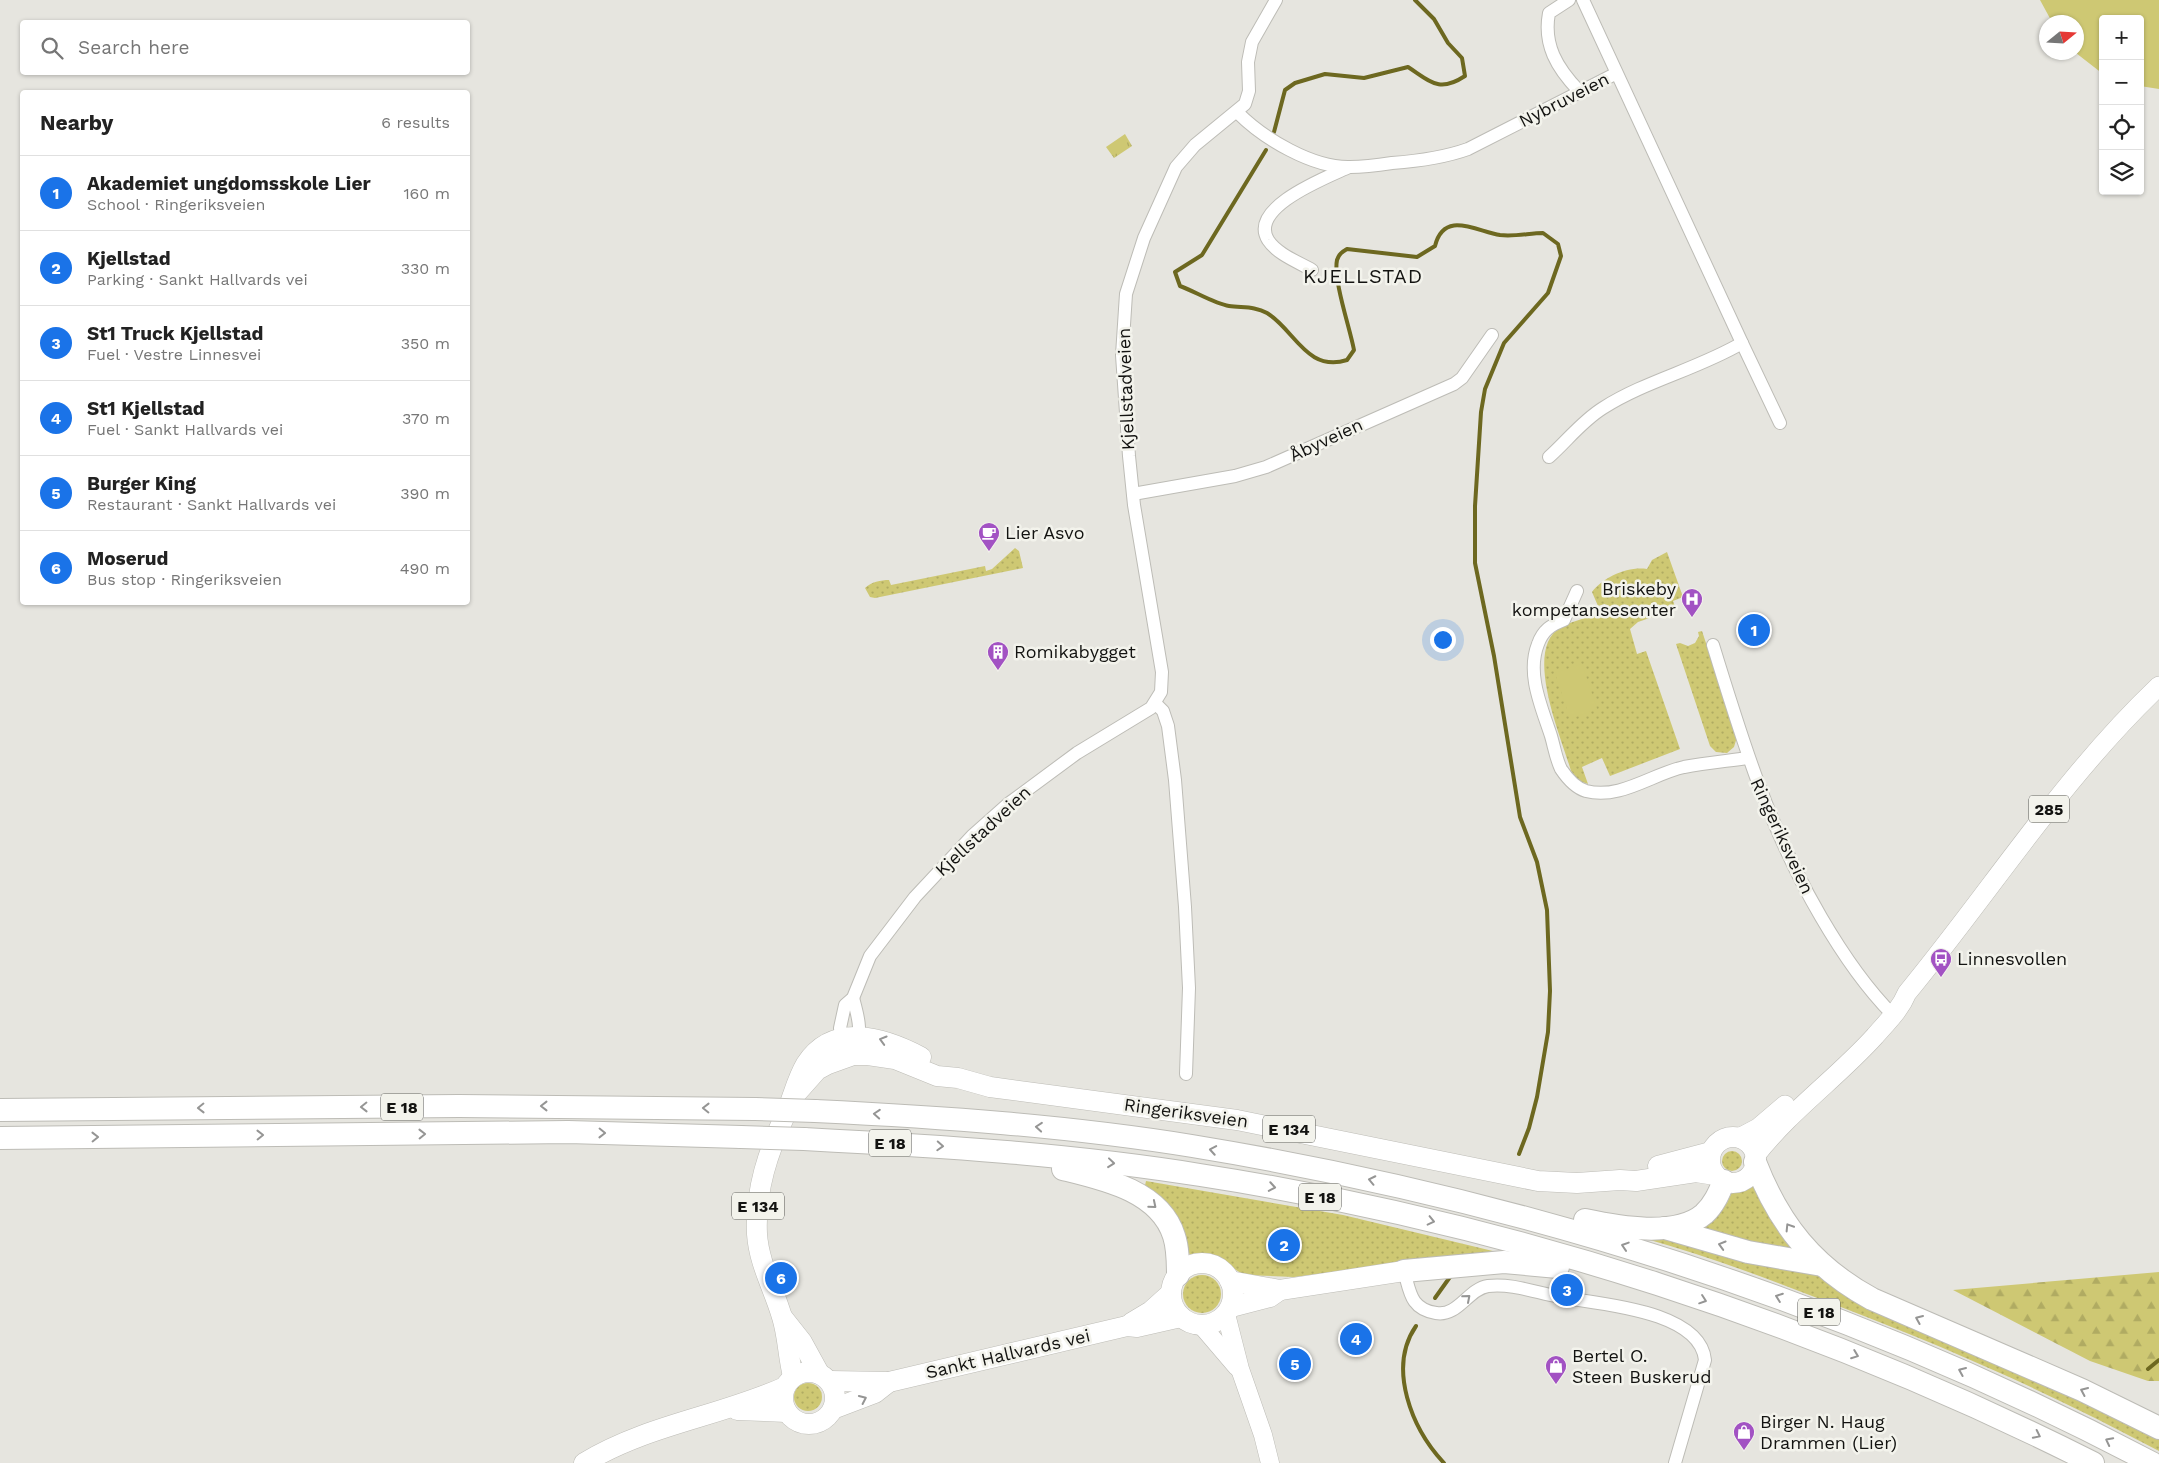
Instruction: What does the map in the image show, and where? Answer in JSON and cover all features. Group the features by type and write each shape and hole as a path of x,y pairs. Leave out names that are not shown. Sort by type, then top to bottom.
{"highway":[{"name":"Ringeriksveien","path":"789,1381 782,1317 763,1264 758,1235 759,1193 766,1161 793,1097 817,1070 828,1064 851,1044 937,1076 958,1078 990,1087 1175,1110 1285,1128 1518,1178 1577,1183 1620,1180 1636,1181 1696,1172 1720,1178"},
{"name":"E 18","path":"3,1110 449,1106 755,1109 973,1121 1063,1129 1189,1146 1355,1176 1471,1203 1566,1228 1694,1268 1838,1320 1967,1373 2152,1463"},
{"name":"E 18","path":"4,1138 568,1132 804,1139 976,1148 1159,1169 1276,1188 1448,1225 1656,1284 1780,1326 1867,1360 1993,1414 2093,1463"},
{"name":"E 134","path":"1711,1152 1720,1141 1726,1138 1739,1138"},
{"path":"1739,1138 1749,1145 1755,1159"},
{"name":"E 18","path":"976,1148 1001,1161 1053,1167 1103,1180 1148,1200 1164,1215 1171,1226 1177,1248 1174,1309 1181,1317"},
{"name":"Ringeriksveien","path":"1620,1180 1635,1172 1711,1152"},
{"path":"1711,1152 1710,1160 1720,1178"},
{"name":"E 134","path":"1720,1178 1736,1183 1747,1178 1755,1159"},
{"name":"E 18","path":"1755,1159 1769,1193 1788,1226 1822,1265 1850,1287 1872,1299 2090,1393 2159,1428"},
{"name":"E 18","path":"1471,1203 1515,1202 1600,1224 1663,1228 1682,1224 1702,1216 1715,1201 1720,1178"},
{"name":"E 18","path":"1663,1228 1748,1252 1822,1265"},
{"name":"E 18","path":"1230,1281 1280,1290 1404,1271 1465,1264 1519,1262 1558,1267 1624,1285 1656,1284"},
{"path":"1174,1284 1189,1266 1202,1263 1216,1266 1230,1281 1233,1294 1228,1311"},
{"name":"Sankt Hallvards vei","path":"824,1377 889,1382 1127,1326 1151,1311 1174,1284"},
{"name":"E 18","path":"1202,1326 1218,1321 1228,1311 1270,1297 1280,1290"},
{"name":"Ringeriksveien","path":"782,1317 802,1342 824,1377"},
{"path":"1181,1317 1191,1324 1202,1326"},
{"name":"Sankt Hallvards vei","path":"1127,1326 1137,1327 1181,1317"},
{"path":"584,1463 610,1448 656,1429 730,1409 806,1371 824,1377"},
{"name":"E 134","path":"824,1377 836,1394 834,1409"},
{"name":"E 134","path":"787,1412 783,1400 789,1381"},
{"name":"Sankt Hallvards vei","path":"834,1409 875,1393 889,1382"},
{"path":"730,1409 787,1412 800,1422 811,1424 822,1421 834,1409"}],"main road":[{"name":"285","path":"1739,1138 1758,1128 1890,1012 1902,1005 1908,993 2079,772 2114,731 2159,686"},
{"name":"285","path":"1755,1159 1774,1132 1846,1066 1890,1012"},
{"path":"1228,1311 1240,1369 1263,1436 1270,1463"},
{"path":"1202,1326 1240,1369"}],"street":[{"name":"Kjellstadveien","path":"851,1044 841,1020 845,1005 853,998 864,965 915,897 972,836 1043,776 1082,749 1145,713 1155,703 1161,692 1162,672 1133,494 1122,355 1124,311 1129,283 1155,212 1176,167 1200,141 1238,112 1248,99 1248,62 1252,42 1276,0"},
{"path":"1568,0 1549,13 1547,37 1550,51 1579,91"},
{"path":"1582,0 1615,74"},
{"name":"Nybruveien","path":"1238,112 1258,130 1282,147 1309,158 1349,168 1448,156 1494,136 1615,74 1780,423"},
{"path":"1312,270 1288,256 1268,240 1265,231 1267,222 1289,196 1349,168"},
{"name":"Åbyveien","path":"1133,494 1235,476 1266,467 1454,384 1462,378 1492,335"},
{"path":"1549,457 1582,424 1605,406 1711,359 1742,343"},
{"path":"1577,591 1564,620 1552,624 1544,632 1537,645 1534,660 1536,690 1561,768 1570,781 1584,790 1611,793 1683,768 1748,758"},
{"name":"Ringeriksveien","path":"1713,645 1748,758 1775,828 1802,883 1842,953 1870,991 1890,1012"},
{"path":"1155,703 1163,711 1168,726 1182,866 1189,988 1186,1074"},
{"path":"851,1044 858,1016 853,998"},
{"path":"1404,1271 1410,1297 1424,1310 1436,1313 1449,1312 1484,1287 1517,1288 1561,1297 1612,1304 1675,1324 1696,1338 1704,1353 1703,1372 1675,1463"}],"green space":[{"path":"2040,0 2159,0 2159,89 2144,87 2144,15 2099,15 2099,71 2084,59 2084,15 2048,15"},
{"path":"1125,134 1132,146 1114,158 1106,147"},
{"path":"1015,548 1019,551 1023,568 875,598 870,597 865,588 879,581 889,580 891,585 985,566 986,571 992,569"},
{"path":"1667,552 1683,597 1673,601 1676,609 1638,622 1630,629 1637,654 1646,651 1680,749 1610,776 1602,758 1582,767 1588,784 1579,781 1571,771 1548,695 1545,654 1550,638 1561,627 1608,610 1605,604 1598,606 1592,592 1609,577 1632,569 1647,569 1652,560"},
{"path":"1702,631 1737,737 1734,747 1727,753 1716,752 1710,746 1676,644 1680,643 1688,646 1695,643 1699,636 1698,632"},
{"path":"1582,664 1597,709 1570,719 1555,673"},
{"path":"1732,1151 1739,1154 1742,1161 1739,1168 1732,1171 1725,1168 1722,1161 1725,1154"},
{"path":"1146,1181 1343,1215 1497,1252 1294,1277 1244,1275 1217,1258 1201,1254 1191,1255 1186,1251 1144,1190"},
{"path":"1753,1184 1801,1253 1692,1229 1727,1203 1731,1194"},
{"path":"1645,1235 1810,1268 2159,1435 2159,1451 2044,1393 1926,1341 1745,1271 1643,1238"},
{"path":"2159,1272 2159,1381 2148,1381 2090,1361 1953,1290"},
{"path":"1202,1275 1216,1280 1221,1294 1216,1308 1202,1313 1188,1308 1183,1294 1188,1280"},
{"path":"808,1383 818,1387 822,1397 818,1407 808,1411 798,1407 794,1397 798,1387"}],"waterway":[{"path":"1274,132 1285,90 1295,83 1325,74 1364,78 1408,67 1429,81 1442,85 1465,76 1462,58 1448,43 1434,19 1415,0"},
{"path":"1266,150 1202,255 1175,272 1180,286 1211,300 1223,305 1253,308 1267,313 1277,320 1311,355 1321,360 1333,362 1347,360 1354,350 1336,269 1339,256 1347,249 1417,257 1435,246 1439,235 1453,226 1471,227 1500,235 1543,233 1558,244 1561,256 1548,293 1504,343 1485,389 1481,412 1475,506 1475,563 1494,656 1520,817 1537,862 1547,910 1550,991 1548,1032 1537,1097 1529,1128 1519,1154"},
{"path":"1435,1298 1450,1277"},
{"path":"1416,1326 1408,1343 1404,1360 1407,1398 1413,1416 1422,1433 1444,1463"},
{"path":"2148,1369 2159,1360"}],"place":[{"name":"Lier Asvo","path":"989,552"},
{"name":"Briskeby kompetansesenter","path":"1692,618"},
{"name":"Akademiet ungdomsskole Lier","path":"1754,630"},
{"name":"Romikabygget","path":"998,671"},
{"name":"Linnesvollen","path":"1941,978"},
{"name":"Kjellstad","path":"1284,1245"},
{"name":"Moserud","path":"781,1278"},
{"name":"St1 Truck Kjellstad","path":"1567,1290"},
{"name":"St1 Kjellstad","path":"1356,1339"},
{"name":"Burger King","path":"1295,1364"},
{"name":"Bertel O. Steen Buskerud","path":"1556,1385"},
{"name":"Birger N. Haug Drammen (Lier)","path":"1744,1451"}],"district":[{"name":"KJELLSTAD","path":"1363,276"}]}
